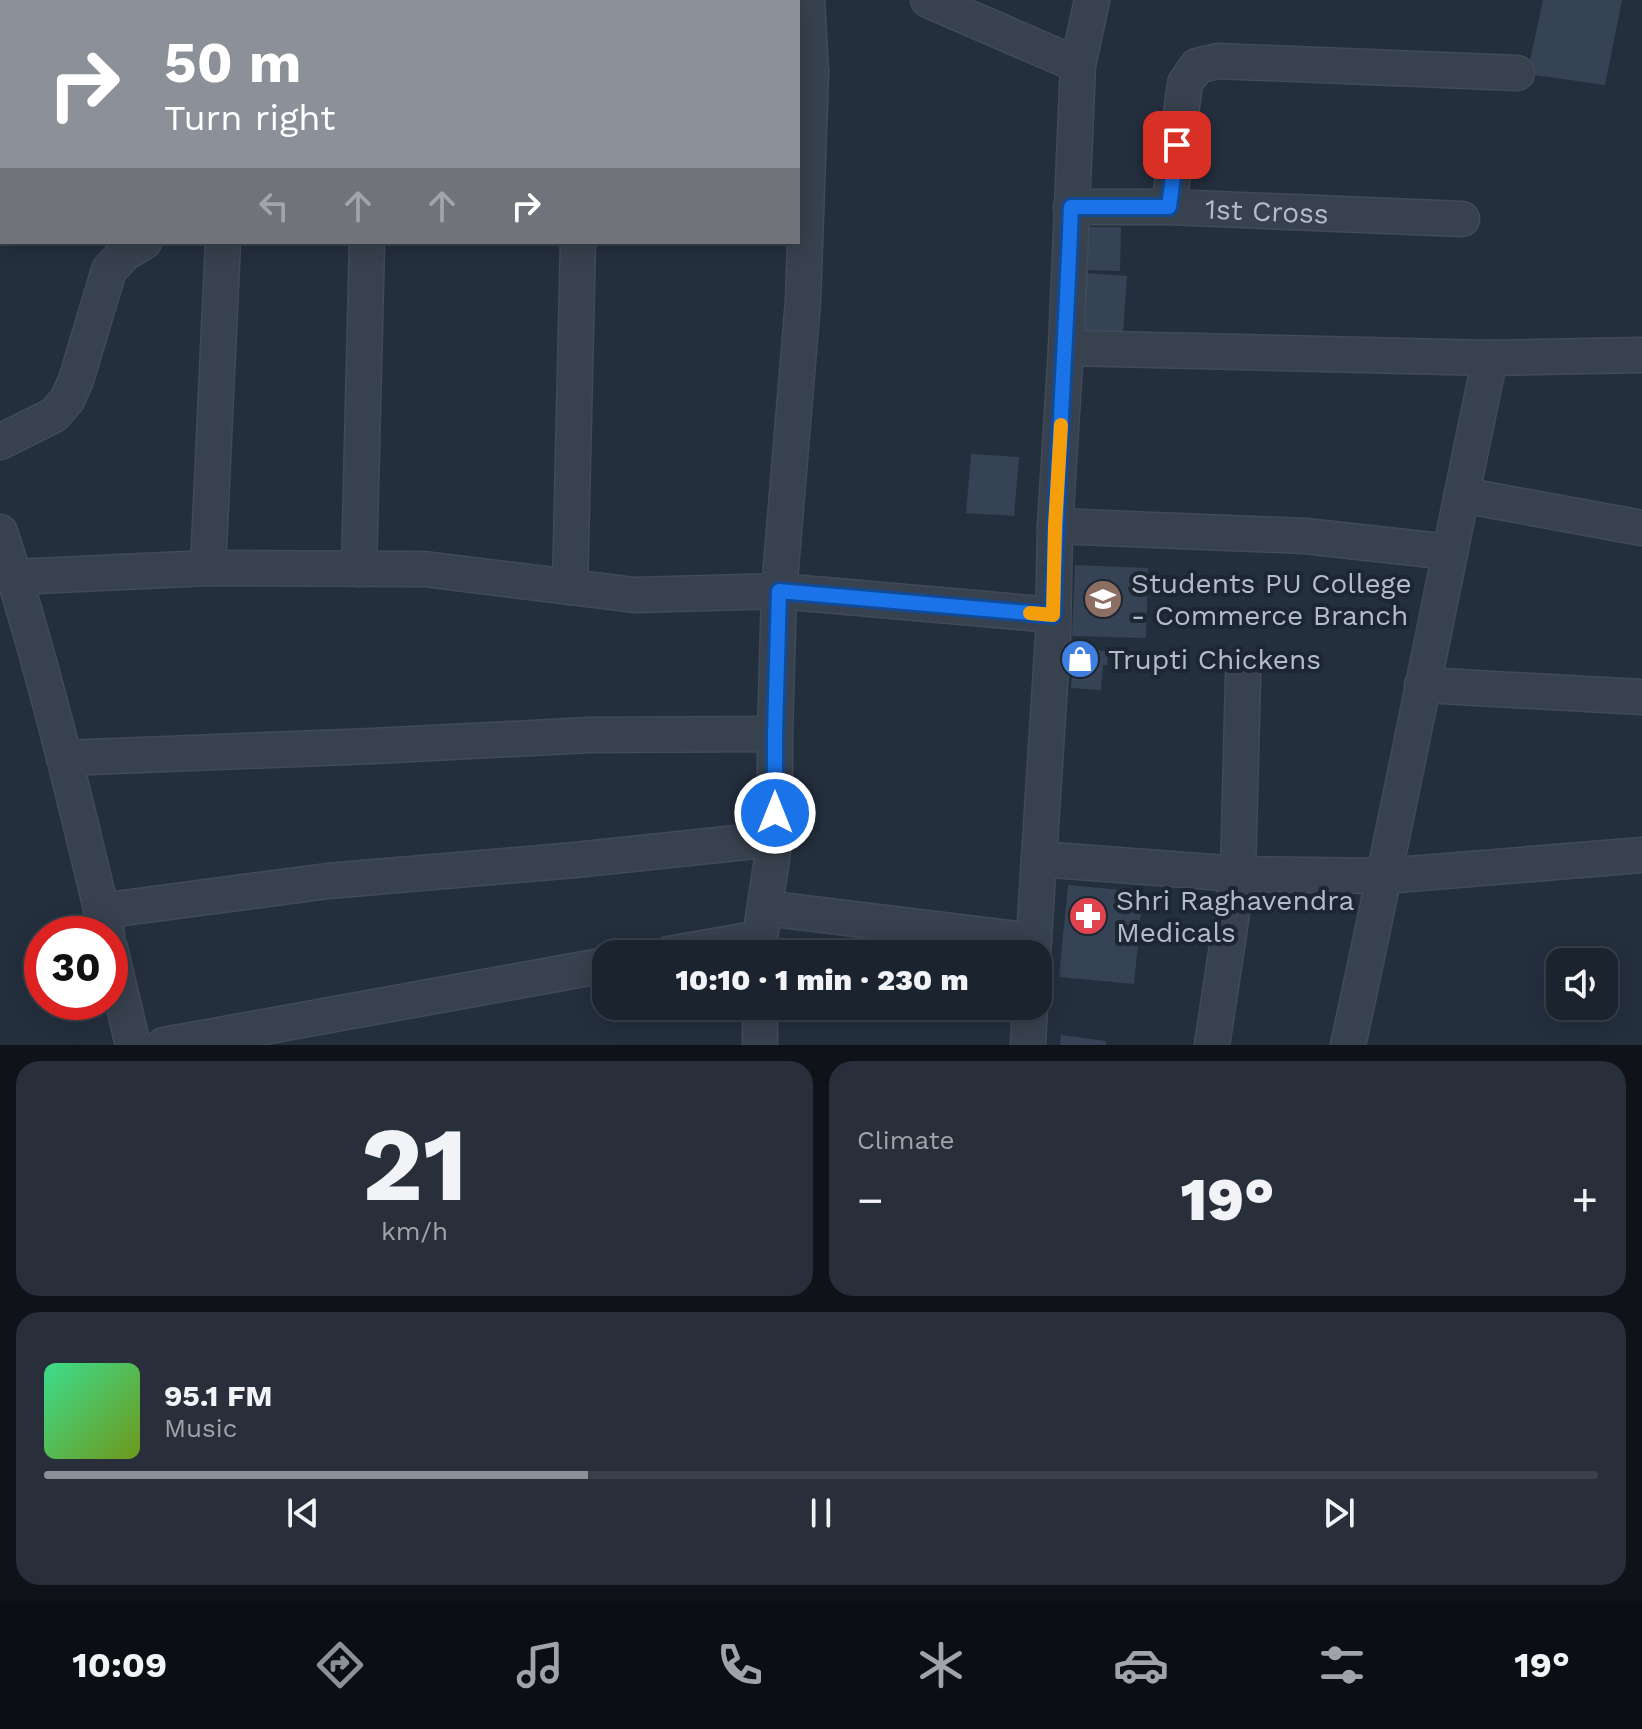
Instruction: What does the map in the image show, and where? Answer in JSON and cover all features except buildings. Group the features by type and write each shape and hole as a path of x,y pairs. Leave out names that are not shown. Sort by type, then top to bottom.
{"street":[{"path":"762,933 775,839 779,591 803,301 807,0"},
{"path":"928,0 1078,65"},
{"path":"1034,940 1053,615 1078,65 1092,0"},
{"path":"1169,207 1185,83 1197,66 1218,61 1517,73"},
{"name":"1st Cross","path":"1071,207 1169,207 1462,219"},
{"path":"0,442 54,415 67,400 76,380 109,270 124,254 141,244"},
{"path":"208,568 223,244"},
{"path":"359,569 367,244"},
{"path":"570,587 578,244"},
{"path":"1066,348 1490,358 1642,355"},
{"path":"1348,1045 1490,358"},
{"path":"1462,495 1642,528"},
{"path":"1055,526 1305,536 1450,552"},
{"path":"0,532 64,758 102,916"},
{"path":"15,577 208,568 424,569 635,595 779,591 1053,615"},
{"path":"1212,1045 1238,874 1243,676"},
{"path":"1422,685 1642,697"},
{"path":"64,758 590,735 775,734"},
{"path":"128,918 328,881 775,839"},
{"path":"1039,859 1238,874 1385,876 1642,855"},
{"path":"731,940 762,933 898,940"},
{"path":"164,1045 592,968"},
{"path":"127,1020 133,1045"},
{"path":"760,1020 760,1045"},
{"path":"1028,1045 1029,1020"}],"slow traffic":[{"path":"1030,613 1053,615 1061,425"}],"place":[{"name":"Students PU College - Commerce Branch","path":"1103,599"},
{"name":"Trupti Chickens","path":"1080,659"},
{"name":"Shri Raghavendra Medicals","path":"1088,916"}],"route":[{"path":"775,813 779,591 1053,615 1071,207 1169,207 1177,145"}]}
